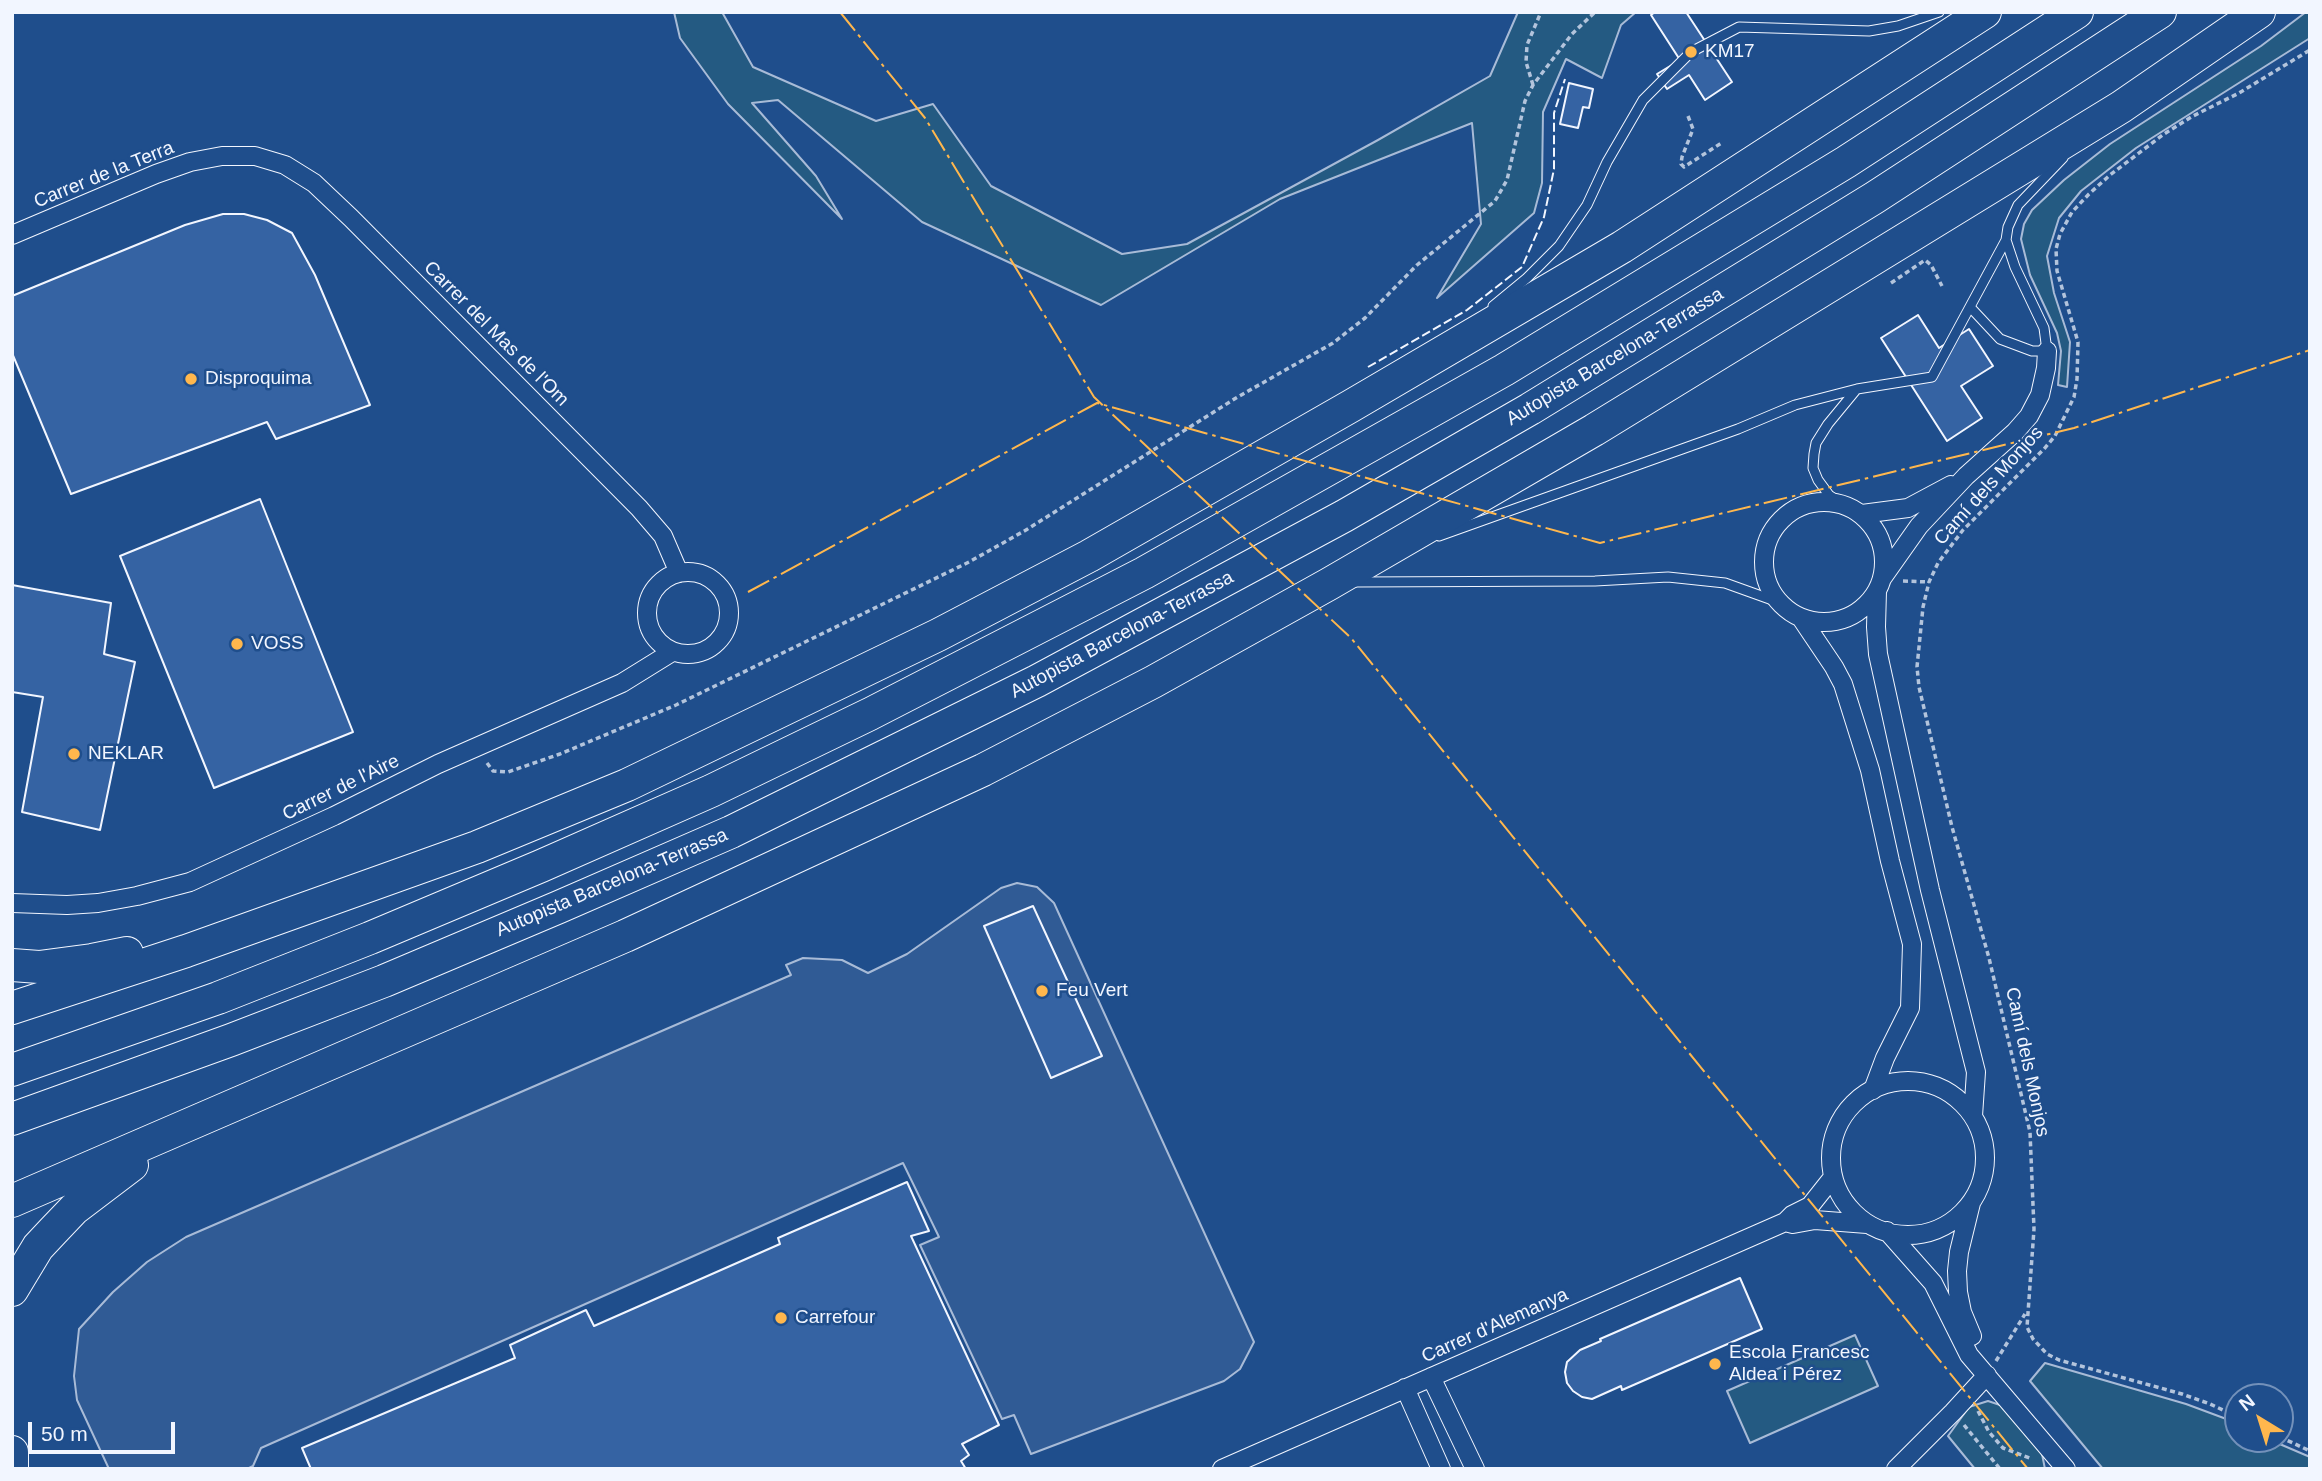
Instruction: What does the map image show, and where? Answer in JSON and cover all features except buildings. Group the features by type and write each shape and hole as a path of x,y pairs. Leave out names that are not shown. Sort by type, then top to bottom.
{"highway":[{"path":"12,1008 186,951 477,846 626,785 938,635 1089,556 1622,247 1985,12"},
{"path":"12,1070 218,998 370,938 711,791 870,715 1144,573 1493,376 1835,169 2077,12"},
{"name":"Autopista Barcelona-Terrassa","path":"12,1119 231,1040 384,981 559,907 731,832 1037,681 1344,516 1530,409 1874,198 2160,12"},
{"path":"12,1202 625,936 983,770 1153,682 1329,584 1594,430 2121,107 2259,12"},
{"path":"12,965 39,967 138,950 394,878"},
{"path":"12,1290 38,1247 74,1209 134,1164 233,1107"},
{"path":"12,1452 12,1469"}],"street":[{"name":"Carrer de la Terra","path":"12,235 190,162 222,156 255,156"},
{"name":"Carrer del Mas de l'Om","path":"255,156 285,165 314,183 351,218 639,508 663,537 679,573"},
{"path":"1801,618 1820,622 1849,617 1865,606 1919,526 1966,476 2029,416 2040,395 2047,351"},
{"path":"1862,514 1908,508 1966,476"},
{"path":"1873,1090 1885,1058 1910,1008 1912,944 1870,770 1843,684 1835,667 1801,618 1778,601 1767,582 1763,560 1774,528 1790,512 1811,503 1833,502 1862,514 1875,529 1883,547 1885,568 1880,584 1876,626 1878,654 1930,890 1976,1072 1973,1116"},
{"path":"679,573 707,576 718,584 729,603 730,614 724,634 710,649 689,655 672,652 659,644 650,632 647,622 647,608 652,593 662,581 679,573"},
{"name":"Carrer de l'Aire","path":"12,903 67,905 98,902 137,896 190,881 475,748 622,683 672,652"},
{"path":"1907,1080 1922,1082 1941,1088 1960,1100 1973,1116 1981,1133 1985,1153 1984,1171 1980,1186 1960,1215 1936,1229 1909,1235 1867,1224 1842,1198 1833,1177 1831,1155 1835,1133 1845,1114 1861,1097 1889,1083 1907,1080"},
{"name":"Carrer d'Alemanya","path":"1222,1469 1785,1222 1791,1215 1810,1206 1833,1177"},
{"path":"1973,1198 1959,1252 1958,1292 1962,1312 1987,1375"},
{"name":"Carrer d'Alemanya","path":"1785,1222 1793,1224 1815,1220 1867,1224"},
{"path":"1887,1231 1933,1283 1969,1354 2066,1469"},
{"path":"1896,1469 1987,1375"},
{"path":"1431,1377 1475,1469"},
{"path":"1405,1388 1441,1469"}],"lane":[{"path":"1483,314 1527,278 1566,237 1587,205 1607,162 1643,100 1691,52 1739,27 1869,31 1898,26 1939,12"},
{"path":"2079,144 2121,107"},
{"path":"1393,547 1450,533 1738,429 1795,405 1857,389 1932,377 2006,240 2008,227 2018,205 2069,153"},
{"path":"1971,308 2000,339 2032,351 2047,351 2044,328 2015,267 2006,240"},
{"path":"1351,406 1408,360"},
{"path":"1844,505 1829,495 1818,480 1813,468 1814,454 1816,443 1828,424 1857,389"},
{"path":"1329,584 1360,581 1595,581 1668,578 1725,583 1778,601"}],"path":[{"path":"1533,85 1526,62 1527,45 1541,12"},
{"path":"475,748 493,771 508,772 560,754 676,705 980,556 1244,393 1333,343 1365,318 1418,265 1495,201 1507,180 1525,102 1533,85 1572,34 1595,12"},
{"name":"Camí dels Monjos","path":"2027,1312 2034,1229 2030,1132 1989,958 1958,849 1919,687 1917,667 1923,607 1929,582 1938,563 1970,522 2055,436 2074,397 2078,342 2057,271 2056,250 2060,234 2072,212 2110,175 2164,134 2310,50"},
{"path":"1688,116 1693,128 1682,157 1681,164 1684,167 1723,142"},
{"path":"1891,282 1925,260 1931,265 1942,286"},
{"path":"1987,1375 2027,1312"},
{"path":"2027,1312 2027,1327 2034,1339 2047,1353 2059,1360 2192,1397 2224,1410"},
{"path":"2000,1469 1953,1412 1976,1402 1985,1426 2000,1445 2036,1461"},
{"path":"2294,1444 2310,1451"}],"shaded area":[{"path":"674,12 722,12 753,67 876,121 933,104 991,186 1122,254 1187,244 1490,76 1518,12 1636,12 1621,25 1602,78 1566,59 1543,112 1542,183 1534,213 1437,298 1481,224 1472,123 1280,199 1101,305 922,222 778,100 752,103 816,176 842,219 728,104 680,38"},
{"path":"2306,12 2310,12 2310,38 2136,148 2081,191 2059,218 2047,256 2054,293 2070,342 2067,387 2058,385 2061,351 2057,333 2030,275 2021,239 2024,224 2032,210 2064,180 2110,144 2261,46"},
{"path":"1017,883 1037,887 1054,903 1254,1342 1240,1369 1224,1381 1031,1454 1014,1415 1002,1419 920,1245 939,1237 903,1163 261,1448 253,1466 247,1469 109,1469 77,1400 74,1376 79,1329 113,1292 147,1262 186,1237 791,975 786,965 803,958 842,960 868,973 907,954 1001,888"},
{"path":"1855,1335 1878,1386 1750,1443 1727,1391"},
{"path":"2045,1363 2186,1404 2224,1418 2224,1453 2294,1453 2294,1450 2310,1457 2310,1469 2103,1469 2030,1381"},
{"path":"1988,1401 2006,1407 2042,1454 2045,1469 1975,1469 1948,1436 1969,1407"}],"fence":[{"path":"1368,367 1467,310 1522,267 1544,217 1554,169 1554,113 1565,79"}],"power":[{"path":"840,12 925,118 1094,397 1351,638 2028,1469"},
{"path":"748,592 1097,403 1600,543 2074,428 2310,350"}],"place":[{"name":"KM17","path":"1691,52"},
{"name":"Disproquima","path":"191,379"},
{"name":"VOSS","path":"237,644"},
{"name":"NEKLAR","path":"74,754"},
{"name":"Feu Vert","path":"1042,991"},
{"name":"Carrefour","path":"781,1318"},
{"name":"Escola Francesc Aldea i Pérez","path":"1715,1364"}]}
